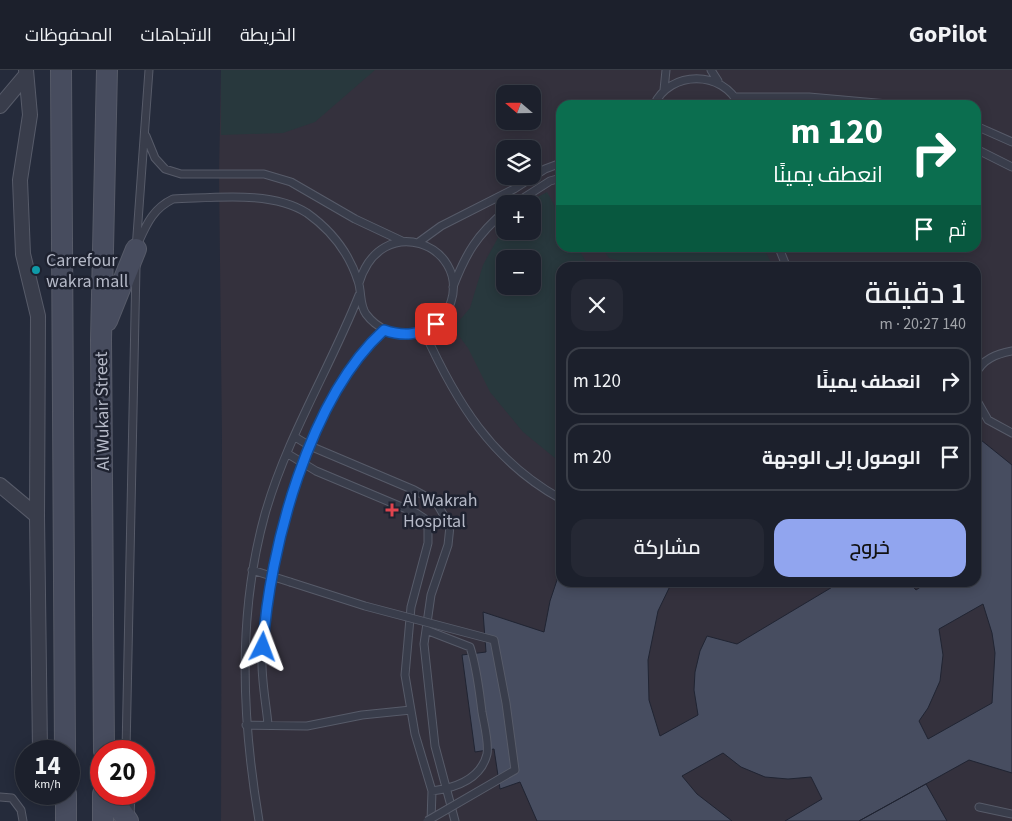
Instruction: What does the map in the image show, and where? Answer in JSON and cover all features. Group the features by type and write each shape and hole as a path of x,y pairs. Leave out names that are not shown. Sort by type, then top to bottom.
{"main road":[{"name":"Al Wukair Street","path":"62,70 66,740"},
{"path":"94,70 105,132"},
{"name":"Al Wukair Street","path":"104,740 101,340 107,70"},
{"path":"101,340 115,298 136,249"},
{"path":"66,805 66,821"},
{"path":"103,805 103,821"},
{"path":"117,805 129,821"}],"street":[{"path":"0,106 26,73"},
{"path":"26,73 30,115 20,180 23,254 38,316 36,516 40,740"},
{"path":"0,485 36,516"},
{"path":"59,805 66,821"}],"lane":[{"path":"126,740 136,249 146,135 149,70"},
{"path":"664,90 666,70"},
{"path":"711,70 718,81 738,100"},
{"path":"657,100 664,90 676,82 690,77 704,77 718,81"},
{"path":"736,97 809,97 843,100"},
{"path":"981,128 1012,142"},
{"path":"146,135 155,158 165,168 181,174 264,174 291,182 355,218 402,241"},
{"path":"981,151 1012,167"},
{"path":"419,242 441,226 514,189 545,169 556,165"},
{"path":"525,195 556,179"},
{"path":"514,189 518,195"},
{"path":"136,249 147,222 163,204 173,199 267,199 288,203 326,228 343,247 359,283"},
{"path":"268,724 262,665 270,577 285,514 310,446 334,396 369,344 384,330 395,334 410,335 424,331 436,324 445,313 451,301 453,287 464,258 474,241 496,220"},
{"path":"395,334 378,326 365,312 359,295 359,283 364,267 373,254 387,245 402,241 419,242 432,249 443,259 450,272 453,287"},
{"path":"259,821 246,725 244,665 252,570 266,512 288,454 341,341 359,295"},
{"path":"424,331 466,410 495,450 519,473 556,496"},
{"path":"981,365 988,358 1012,351"},
{"path":"981,408 988,420 1012,433"},
{"path":"295,437 310,446 414,490 436,502 450,526 448,545 431,595 425,653 435,746 455,821"},
{"path":"288,454 303,465 416,513 424,520 428,528 428,542 412,607 407,637 405,675 415,734 432,792 430,821"},
{"path":"252,570 365,606 494,640 506,703 515,770 426,821"},
{"path":"426,630 470,647 477,667 487,753 482,766 474,775 447,790 432,792"},
{"path":"246,725 307,726 362,715 410,710"},
{"path":"0,797 12,798 21,810 23,821"},
{"path":"129,821 131,805"},
{"path":"979,807 1012,814"}],"shaded area":[{"name":"Al Wakrah Hospital","path":"221,70 1012,70 1012,821 221,821 222,438 219,174"},
{"path":"221,70 375,70 315,122 283,133 221,135"},
{"path":"547,192 556,208 556,252 580,252 586,262 556,262 556,459 523,432 490,392 468,348 453,328 470,308 483,265 497,240 541,240 541,195"},
{"path":"605,252 766,252 771,262 624,262 609,258"}],"building":[{"path":"981,440 1012,465 1012,773 969,760 859,821 785,821 822,799 811,777 788,779 765,777 741,767 723,753 682,776 697,794 732,821 537,821 520,782 500,789 494,749 475,752 462,655 486,652 483,612 544,632 550,601 556,583 556,587 670,587 658,611 648,660 649,700 660,736 698,715 694,690 695,672 700,651 707,636 737,644 832,587 913,587 916,590 920,587 981,587","holes":["983,604 992,633 995,653 992,703 928,739 919,721 928,708 940,681 943,655 939,629"]},
{"path":"926,784 947,821 859,821"}],"place":[{"name":"Carrefour wakra mall","path":"36,270"},
{"name":"Al Wakrah Hospital","path":"392,510"}],"route":[{"path":"263,647 270,577 285,514 310,446 334,396 369,344 384,330 395,334 410,335 424,331 436,324"}]}
